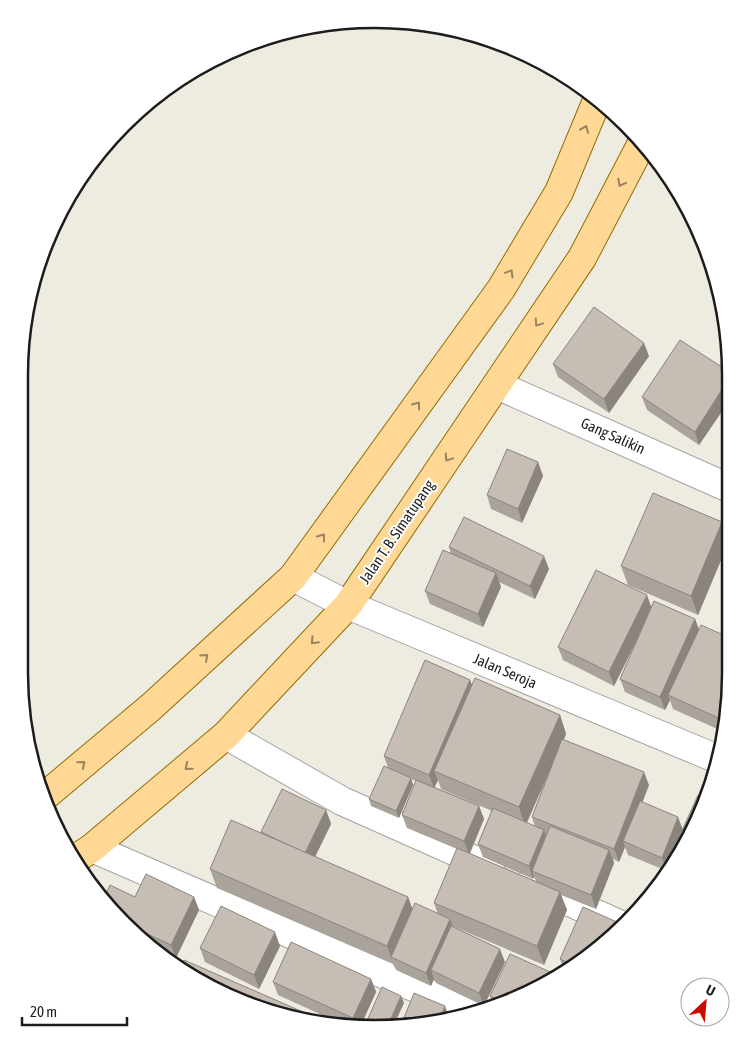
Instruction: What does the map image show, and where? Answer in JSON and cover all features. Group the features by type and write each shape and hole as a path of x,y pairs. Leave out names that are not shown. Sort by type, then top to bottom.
{"main road":[{"path":"49,792 151,707 293,577 501,289 559,192 595,106"},
{"name":"Jalan T. B. Simatupang","path":"83,854 226,735 348,605 582,258 639,149"}],"street":[{"name":"Gang Salikin","path":"497,385 722,485"},
{"name":"Jalan Seroja","path":"293,577 348,605 712,757"},
{"path":"226,735 342,800 616,923"},
{"path":"83,854 463,1008"}],"building":[{"path":"594,307 644,343 604,399 553,364"},
{"path":"680,340 722,367 722,389 695,432 642,397"},
{"path":"507,449 538,462 518,509 487,495"},
{"path":"653,493 722,522 691,596 621,566"},
{"path":"464,517 544,556 530,586 449,547"},
{"path":"443,550 496,573 478,614 425,591"},
{"path":"596,570 647,595 609,672 558,647"},
{"path":"654,601 695,619 660,697 620,679"},
{"path":"701,625 722,634 722,695 720,719 668,695"},
{"path":"425,660 470,680 429,775 384,756"},
{"path":"475,678 560,715 519,807 434,771"},
{"path":"562,739 644,772 614,849 532,817"},
{"path":"384,766 411,778 396,811 369,799"},
{"path":"416,780 479,806 464,841 402,815"},
{"path":"282,789 326,810 305,853 261,832"},
{"path":"698,795 700,796 687,826 673,851"},
{"path":"640,801 678,817 662,858 623,841"},
{"path":"493,808 544,830 529,866 478,844"},
{"path":"231,820 408,897 387,946 210,869"},
{"path":"550,826 609,850 591,895 532,871"},
{"path":"457,848 560,892 537,946 434,903"},
{"path":"146,874 194,897 171,945 147,934 129,918 107,893 110,885 135,897"},
{"path":"415,903 450,919 426,973 391,957"},
{"path":"221,906 275,932 254,975 200,948"},
{"path":"583,907 617,922 587,948 568,961 560,959"},
{"path":"451,926 500,949 479,993 431,970"},
{"path":"291,942 371,979 353,1018 273,982"},
{"path":"510,954 550,972 508,993 495,998 490,996"},
{"path":"184,960 303,1012 242,993 221,984 183,962"},
{"path":"382,987 401,996 391,1019 367,1020"},
{"path":"414,993 445,1006 442,1013 404,1018"}]}
